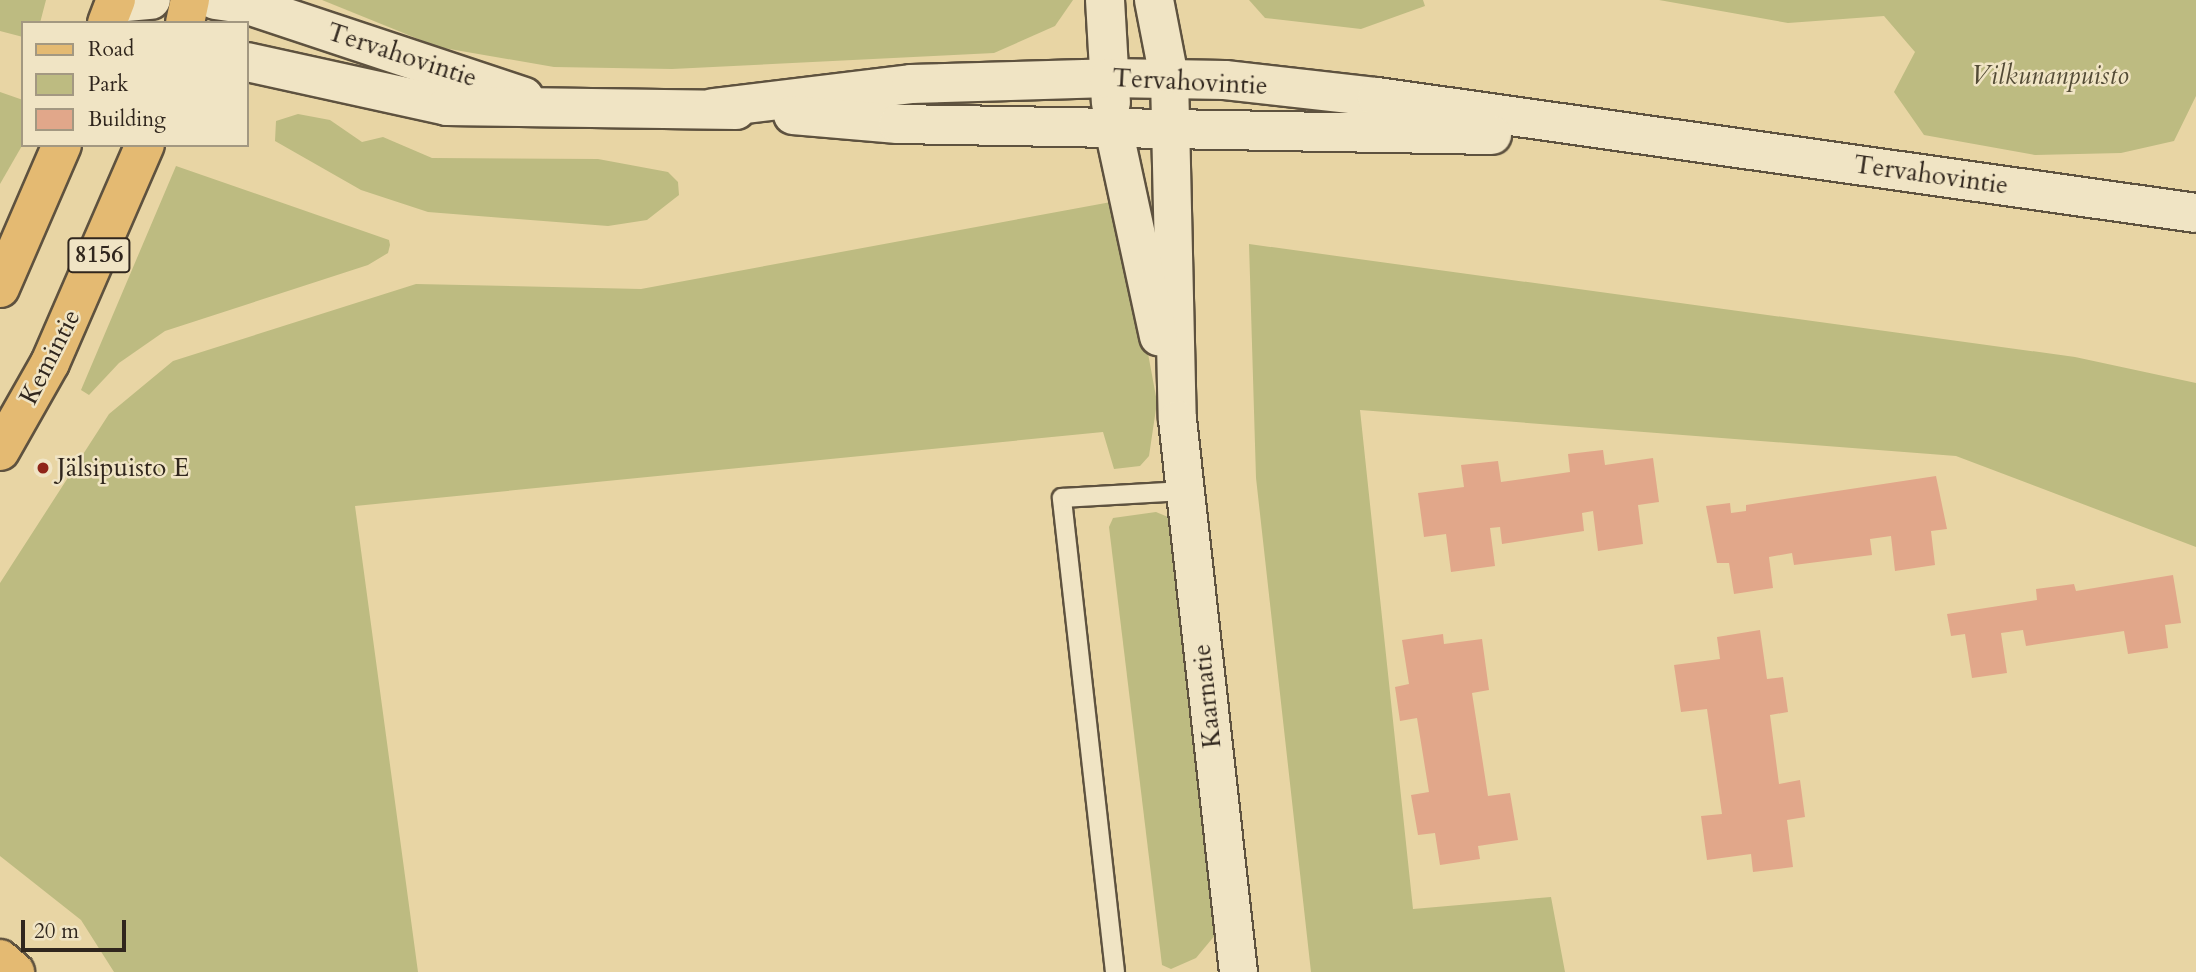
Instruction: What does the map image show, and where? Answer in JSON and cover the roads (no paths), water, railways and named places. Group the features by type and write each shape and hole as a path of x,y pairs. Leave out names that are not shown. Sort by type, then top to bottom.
{"main road":[{"path":"186,21 191,0"},
{"name":"Tervahovintie","path":"215,0 258,8 546,105"},
{"name":"Kaarnatie","path":"1105,0 1113,128"},
{"name":"Kaarnatie","path":"1154,0 1169,77"},
{"name":"Tervahovintie","path":"248,62 447,106 713,108 898,124 1665,140"},
{"name":"Tervahovintie","path":"713,108 911,85 1169,77 1377,97 1665,140 2196,213"},
{"name":"8156","path":"0,288 61,147"},
{"name":"Kemintie","path":"0,451 50,363 144,147"},
{"path":"0,959 15,972"}],"street":[{"name":"Kaarnatie","path":"1169,77 1171,129 1168,187 1177,419 1238,972"},
{"name":"Kaarnatie","path":"1113,128 1177,419"}],"lane":[{"path":"1115,972 1062,498 1184,491"}],"place":[{"name":"Jälsipuisto E","path":"43,468"}],"park label":[{"name":"Vilkunanpuisto","path":"2050,76"}]}
